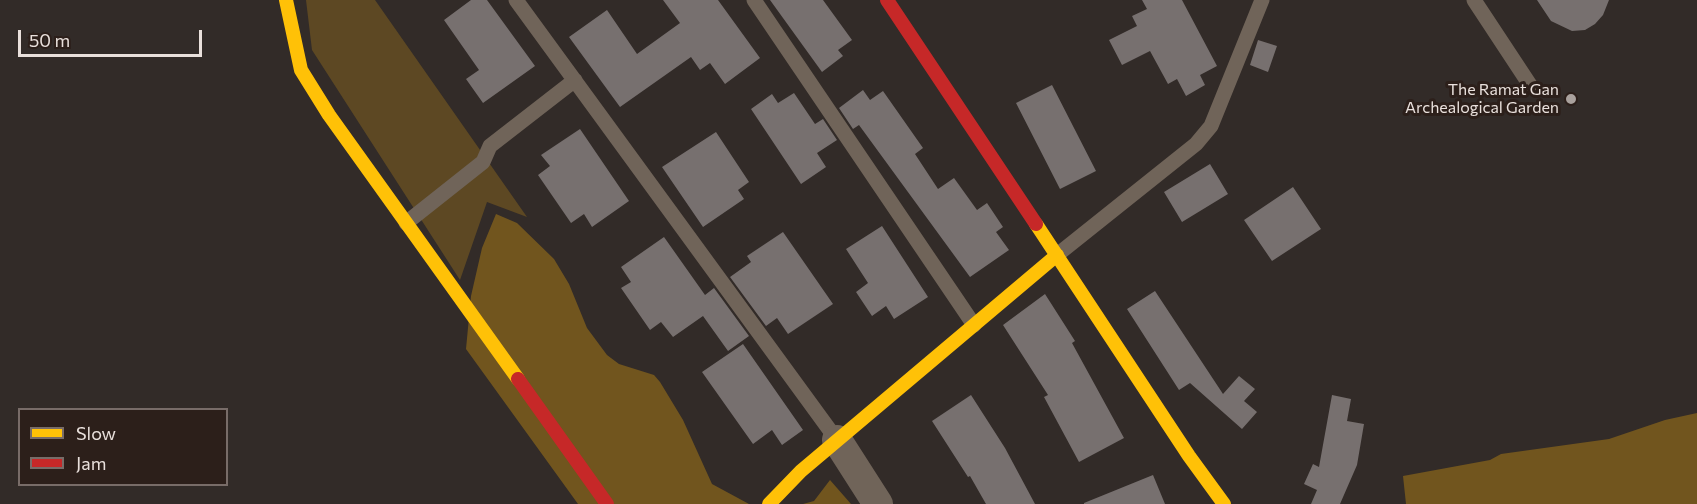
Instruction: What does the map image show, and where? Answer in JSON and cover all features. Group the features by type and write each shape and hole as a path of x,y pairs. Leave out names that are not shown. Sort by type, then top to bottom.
{"street":[{"path":"286,0 301,70 329,115 607,504"},
{"path":"888,0 1189,456 1224,504"},
{"path":"769,504 801,471 1057,255"},
{"path":"837,440 878,504"}],"lane":[{"path":"754,0 974,325"},
{"path":"1057,255 1196,144 1211,126 1262,0"},
{"path":"1474,0 1530,85"},
{"path":"520,1 574,80 837,440"},
{"path":"406,224 483,162 490,146 574,80"}],"shaded area":[{"path":"306,0 375,0 527,217 487,202 460,280 312,50"},
{"path":"496,214 517,223 554,259 569,284 587,328 607,355 619,364 654,375 660,382 683,420 712,484 749,504 578,504 466,349 471,296 482,248"},
{"path":"1697,413 1697,504 1406,504 1403,476 1490,460 1501,454 1609,439 1665,420"},
{"path":"830,480 851,504 803,504 814,501"}],"building":[{"path":"471,0 487,0 535,66 483,103 466,79 479,70 444,20"},
{"path":"663,0 718,0 760,58 725,84 710,63 700,70 691,57 620,107 569,37 607,10 637,54 680,23"},
{"path":"770,0 823,0 852,40 838,50 843,56 822,72"},
{"path":"1142,0 1182,0 1217,66 1200,75 1205,85 1186,96 1177,79 1168,84 1150,51 1122,65 1109,40 1137,26 1132,16 1147,9"},
{"path":"1537,0 1609,0 1603,15 1595,24 1585,30 1572,31 1551,21"},
{"path":"1258,40 1277,46 1268,72 1250,65"},
{"path":"1052,85 1096,171 1060,189 1016,103"},
{"path":"863,90 870,100 883,91 923,148 915,154 938,189 954,178 977,210 987,203 1003,227 996,232 1009,250 970,277 859,125 853,129 839,108"},
{"path":"794,93 815,124 823,119 837,140 817,153 826,167 801,184 751,109 772,94 778,103"},
{"path":"580,129 629,201 592,227 584,214 571,223 538,175 550,166 541,155"},
{"path":"716,132 749,182 738,190 744,199 703,227 662,167"},
{"path":"1210,164 1228,194 1182,222 1164,192"},
{"path":"1293,187 1321,229 1272,261 1244,220"},
{"path":"882,226 928,297 894,319 886,306 872,316 856,292 868,283 846,249"},
{"path":"783,232 833,304 788,334 777,318 766,326 730,277 751,262 747,256"},
{"path":"664,237 705,295 714,288 749,336 728,351 703,316 673,337 661,322 650,330 621,288 631,282 621,267"},
{"path":"1155,291 1223,394 1239,376 1255,389 1244,401 1257,412 1242,429 1190,383 1179,390 1127,309"},
{"path":"1045,294 1075,341 1072,343 1124,438 1079,462 1044,397 1048,395 1003,325"},
{"path":"743,344 803,430 782,445 772,430 753,444 702,372"},
{"path":"971,395 1005,448 1035,504 986,504 970,476 968,477 932,421"},
{"path":"1332,395 1351,399 1347,421 1364,424 1357,465 1340,504 1311,504 1317,490 1304,484 1313,464 1319,467"},
{"path":"1153,475 1165,504 1084,504 1084,503"}],"traffic: slow":[{"path":"286,0 301,70 329,115 518,379"},
{"path":"1036,224 1189,456 1224,504"},
{"path":"769,504 801,471 1057,255"}],"traffic: jam":[{"path":"887,0 1036,224"},
{"path":"518,379 607,504"}],"place":[{"name":"The Ramat Gan Archealogical Garden","path":"1571,99"}]}
